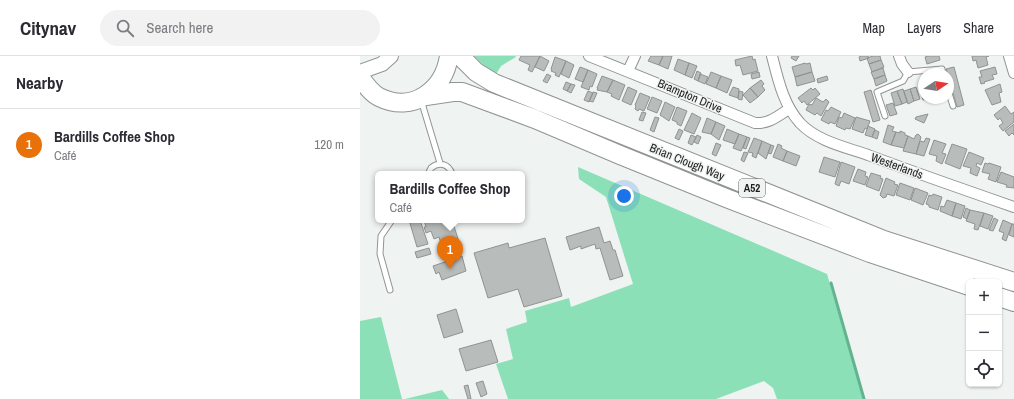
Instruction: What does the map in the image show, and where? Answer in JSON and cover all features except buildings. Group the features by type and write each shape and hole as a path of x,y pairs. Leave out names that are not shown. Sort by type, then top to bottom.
{"highway":[{"path":"423,97 443,76 447,67 449,56"},
{"name":"Brian Clough Way","path":"460,56 481,76 516,92 884,240 1014,282"},
{"path":"360,76 365,84 378,96"},
{"name":"Brian Clough Way","path":"378,96 393,101 408,102 423,97 462,92 535,119 705,189 855,247 966,285"},
{"path":"1002,298 1014,302"}],"main road":[{"path":"360,72 382,64 391,56"},
{"path":"360,93 378,96"}],"street":[{"name":"Brampton Drive","path":"589,56 755,123 761,124 767,122 789,109"},
{"path":"628,71 635,56"},
{"name":"Westerlands","path":"772,56 781,90 789,109 800,122 814,134 898,166 1014,207"},
{"path":"899,56 902,64 908,72"},
{"path":"1009,56 1014,73"}],"lane":[{"path":"884,116 877,92 903,81 908,72 918,71"},
{"path":"423,97 440,163"},
{"path":"430,171 434,165 440,163 449,167 451,171"},
{"path":"390,223 381,236 380,254 390,290"}],"green space":[{"path":"474,56 516,57 501,66 495,76"},
{"path":"578,167 827,274 863,399 777,399 773,388 764,381 716,399 508,399 496,364 513,359 506,329 527,322 525,311 569,298 571,307 633,284 606,197 579,179"},
{"path":"381,317 402,399 360,399 360,321"},
{"path":"442,390 449,399 405,399"}],"waterway":[{"path":"831,283 864,399"}],"place":[{"name":"Bardills Coffee Shop","path":"450,269"}]}
